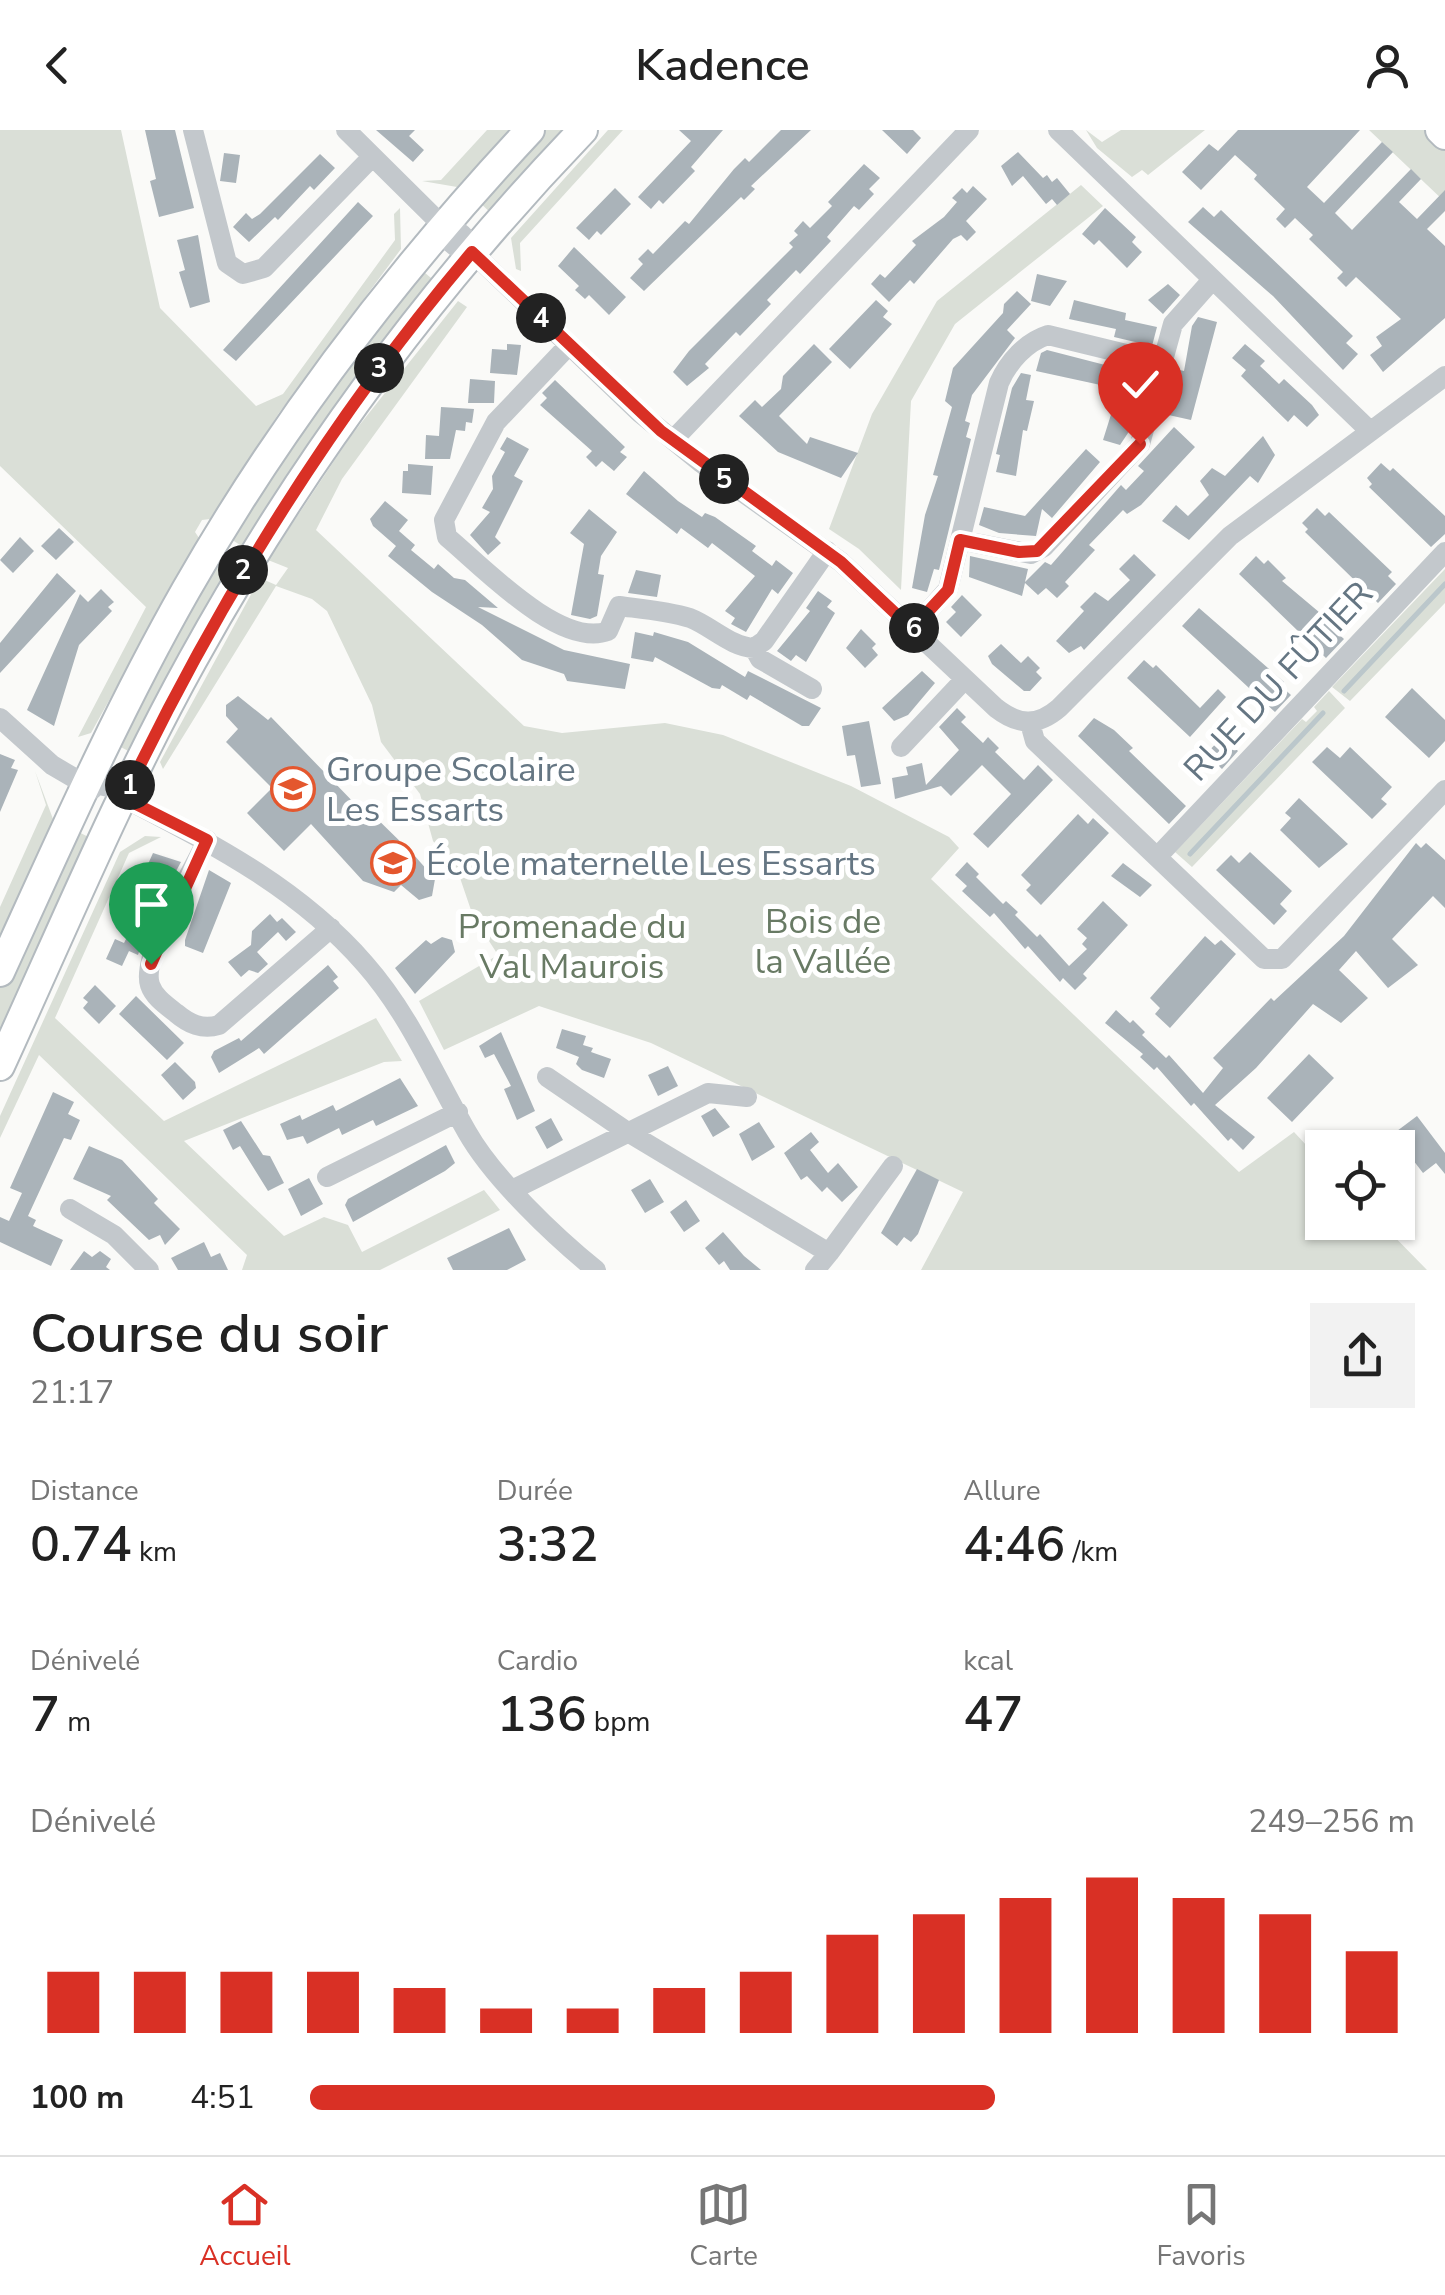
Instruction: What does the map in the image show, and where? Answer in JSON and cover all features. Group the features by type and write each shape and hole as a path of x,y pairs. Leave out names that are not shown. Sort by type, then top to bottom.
{"main road":[{"path":"0,972 87,782 168,622 249,488 332,367 443,226 530,130"},
{"path":"0,1066 184,676 265,535 355,400 472,252 583,130"},
{"path":"1440,130 1445,135"}],"street":[{"path":"193,130 227,263 243,274 264,268 372,157"},
{"path":"346,130 443,226 454,227 470,242 472,252 673,440 827,551 1010,719 1030,723 1059,708 1244,523 1445,376"},
{"path":"673,440 969,130"},
{"path":"1058,130 1370,431"},
{"path":"960,540 1031,554 1044,547 1140,444 1178,316 1212,280"},
{"path":"912,629 948,590 999,383 1027,346 1042,336 1055,335 1164,363"},
{"path":"569,345 496,422 450,505 444,520 447,537 545,618 570,629 604,634 619,606 686,617 754,648 760,659 812,689"},
{"path":"754,648 764,641 827,551"},
{"name":"RUE DU FÛTIER","path":"1159,855 1445,552"},
{"path":"901,747 964,679"},
{"path":"1,721 52,764 93,789 124,798 254,867 332,928 366,964 406,1019 494,1171 596,1270"},
{"path":"1030,723 1035,741 1264,958 1273,962 1282,958 1445,790"},
{"path":"207,840 155,948 148,976 155,996 185,1020 202,1027 219,1025 332,928"},
{"path":"547,1077 822,1262 893,1166"},
{"path":"514,1189 708,1093 746,1097"},
{"path":"327,1178 458,1112"},
{"path":"70,1208 114,1235 149,1270"}],"green space":[{"path":"0,130 121,130 160,308 256,406 283,394 395,240 394,214 400,208 401,249 279,413 210,519 202,520 195,532 199,538 91,733 78,737 146,607 0,466"},
{"path":"487,130 511,130 457,187 422,181 441,180"},
{"path":"539,130 574,130 494,216 476,199"},
{"path":"608,130 623,130 520,243 521,271 516,269 511,238"},
{"path":"1086,130 1102,142 1121,130 1205,130 1148,175 1142,170 1132,177 1097,148"},
{"path":"1369,130 1426,130 1445,148 1445,202"},
{"path":"1081,185 1103,206 955,324 911,401 901,590 859,549 829,529 872,414 937,301"},
{"path":"418,267 437,283 248,550 226,536"},
{"name":"Bois de la Vallée","path":"458,301 467,307 342,479 316,530 524,726 562,733 665,723 723,735 851,786 949,837 959,848 931,879 1239,1172 1294,1132 1305,1144 1305,1240 1398,1240 1427,1270 921,1270 963,1192 651,1043 539,1006 444,1050 419,1001 498,955 473,916 459,875 433,841 420,794 381,742 372,705 327,611 312,599 276,586 163,769 160,762 260,578 276,585 288,568 268,560 350,437"},
{"path":"218,550 240,563 136,755 113,743"},
{"path":"1445,569 1445,603 1350,701 1332,687"},
{"path":"1329,691 1345,708 1192,867 1175,852 1302,719 1306,722 1317,711 1314,707"},
{"path":"35,771 53,819 0,937 0,907 46,805"},
{"path":"73,829 96,841 0,1051 0,988"},
{"path":"145,836 161,837 129,853 55,1018 164,1121 376,1018 402,1061 384,1062 184,1141 284,1236 324,1217 348,1225 362,1252 484,1190 500,1210 380,1270 242,1270 247,1255 39,1055 0,1138 0,1116 120,852"}],"building":[{"path":"145,130 175,130 194,208 159,217 150,181 156,179"},
{"path":"376,130 415,130 409,136 424,150 413,162"},
{"path":"679,130 723,130 691,167 695,171 663,204 659,200 651,209 638,197 691,141"},
{"path":"781,130 811,130 751,186 755,189 744,200 741,197 644,291 630,278 643,264 638,259 648,249 653,254 685,221 689,224 734,169 745,158 749,162"},
{"path":"882,130 913,130 921,138 907,154"},
{"path":"1238,130 1360,130 1307,187 1324,203 1382,142 1393,152 1335,213 1352,230 1411,169 1421,179 1399,202 1417,219 1445,190 1445,211 1427,229 1445,246 1445,318 1383,372 1370,355 1382,346 1376,337 1401,319 1356,277 1346,287 1337,278 1343,272 1309,239 1313,235 1295,218 1285,228 1276,219 1285,209 1254,179 1257,175 1235,155 1201,190 1182,172 1209,144 1218,151"},
{"path":"1018,152 1043,178 1047,175 1052,182 1057,178 1070,194 1057,205 1052,199 1046,204 1023,176 1012,186 1001,166"},
{"path":"224,153 240,155 236,183 220,181"},
{"path":"320,154 335,168 314,190 310,186 278,220 275,217 249,242 233,227 246,213 252,219 260,214"},
{"path":"864,164 880,178 869,189 874,194 859,210 854,206 827,237 831,241 800,274 796,270 767,300 771,304 740,336 736,332 705,364 709,368 687,386 673,372 689,351 793,247 789,243 798,235 794,231 803,221 810,228 832,206 828,202"},
{"path":"973,186 987,199 966,221 976,232 967,241 961,235 953,239 914,284 910,280 889,302 871,284 880,274 885,278 916,245 912,241 944,217 957,202 952,198 962,188 967,193"},
{"path":"615,188 631,204 601,235 597,231 589,240 576,228"},
{"path":"358,202 373,216 236,361 223,350"},
{"path":"1203,207 1214,217 1221,210 1353,336 1346,343 1358,354 1343,370 1273,296 1188,222"},
{"path":"1105,208 1136,237 1132,242 1142,252 1127,268 1099,240 1094,245 1082,234"},
{"path":"198,235 210,302 190,308 179,272 185,270 177,240"},
{"path":"574,247 626,297 609,315 589,295 585,299 575,290 579,286 558,266"},
{"path":"1037,274 1067,281 1050,306 1031,301"},
{"path":"1168,284 1180,295 1163,314 1148,300"},
{"path":"1017,291 1031,304 1007,330 1015,338 972,395 965,421 970,423 966,437 971,439 939,570 934,569 927,592 912,588 925,515 938,476 933,475 952,407 945,401 953,368 1003,313 1004,304"},
{"path":"876,300 888,311 883,317 892,324 850,369 829,349"},
{"path":"1074,300 1126,313 1125,320 1157,327 1152,346 1114,337 1116,329 1069,319"},
{"path":"1198,317 1217,322 1191,420 1164,414 1175,369 1184,371 1192,326"},
{"path":"507,344 521,345 517,375 490,373 492,349 507,350"},
{"path":"814,344 832,362 779,416 807,444 810,437 858,453 841,478 778,452 739,416 755,400 762,407 781,389 783,376"},
{"path":"1245,344 1265,361 1260,366 1279,384 1284,379 1312,405 1319,415 1307,427 1294,415 1288,422 1241,376 1246,370 1232,358"},
{"path":"1047,350 1140,374 1130,430 1120,445 1103,440 1119,389 1036,371 1041,353"},
{"path":"1021,373 1031,375 1026,400 1034,401 1027,431 1023,430 1016,476 996,472 1000,455 996,454 1012,388"},
{"path":"470,379 495,381 494,403 468,403"},
{"path":"555,380 625,447 620,452 627,457 614,471 602,461 596,467 586,457 592,451 540,405 547,398 542,393"},
{"path":"441,407 474,409 472,423 466,422 465,431 456,430 450,459 425,459 426,435 439,436"},
{"path":"1174,427 1195,447 1141,505 1127,514 1123,510 1089,545 1095,550 1065,582 1069,586 1057,598 1046,588 1038,595 1025,583 1022,596 969,577 970,556 1028,569 1025,582 1045,562 1051,565 1121,485 1126,490 1144,471 1138,466"},
{"path":"1263,436 1275,455 1258,483 1250,476 1189,540 1162,521 1176,505 1188,516 1209,495 1200,481 1212,468 1225,476"},
{"path":"507,437 529,449 514,476 523,481 495,537 501,543 488,555 470,535 490,512 482,508 493,489 492,476 505,452 500,449"},
{"path":"1086,449 1100,462 1052,518 1042,509 1036,536 999,533 979,525 984,507 1025,516"},
{"path":"1381,463 1390,471 1393,468 1445,516 1445,534 1431,547 1369,487 1372,484 1367,478"},
{"path":"408,464 433,466 431,495 402,493 403,471 408,471"},
{"path":"644,471 678,501 702,517 705,513 715,517 756,546 752,551 772,566 776,560 793,573 778,594 772,589 746,632 731,624 735,618 725,611 755,576 712,543 708,548 681,528 677,534 626,494"},
{"path":"385,501 408,520 399,531 415,545 411,550 434,569 438,564 454,578 465,580 498,608 478,607 564,650 630,664 625,689 567,681 564,674 522,660 482,625 432,592 388,556 396,546 370,519"},
{"path":"1317,508 1325,516 1329,512 1392,572 1388,576 1396,584 1378,603 1305,532 1308,529 1302,523"},
{"path":"589,509 617,532 601,556 598,574 604,575 597,616 590,619 571,615 584,544 570,533"},
{"path":"59,528 74,542 56,560 41,546"},
{"path":"20,537 34,551 13,573 0,560"},
{"path":"1134,554 1156,575 1084,650 1081,646 1069,653 1056,641 1084,611 1080,607 1095,592 1108,601 1130,580 1119,569"},
{"path":"1256,556 1264,564 1268,560 1286,578 1282,581 1338,628 1335,631 1344,639 1326,658 1239,574"},
{"path":"636,570 661,575 657,597 628,593"},
{"path":"57,573 76,591 0,673 0,643"},
{"path":"101,589 114,602 108,607 112,611 79,645 54,726 27,710 80,594 88,602"},
{"path":"818,591 832,601 827,607 835,613 806,662 796,655 791,661 777,651 810,611 806,608"},
{"path":"962,595 982,615 961,637 946,622 956,612 951,607"},
{"path":"1199,608 1284,682 1281,686 1291,695 1275,712 1182,626"},
{"path":"861,629 876,644 872,648 878,655 865,668 846,648"},
{"path":"635,632 653,636 654,632 688,642 745,677 748,671 821,708 809,726 802,726 750,695 747,700 722,685 720,689 712,688 655,657 653,662 631,658"},
{"path":"1001,644 1021,663 1028,656 1040,668 1036,672 1042,678 1030,691 1024,691 992,664 988,656"},
{"path":"1144,660 1153,668 1156,665 1200,708 1218,689 1226,697 1190,737 1127,678"},
{"path":"922,671 935,683 908,715 894,721 882,708"},
{"path":"1412,688 1445,720 1445,741 1429,758 1385,717"},
{"path":"238,696 268,720 271,717 360,809 363,805 414,855 435,879 432,896 419,900 401,885 394,892 363,881 311,824 284,851 247,813 272,788 226,742 238,729 226,716 226,705"},
{"path":"957,708 966,717 961,722 983,743 988,737 999,748 995,752 1024,780 1038,765 1053,780 988,848 973,834 1011,794 982,765 951,796 941,786 895,799 892,778 908,775 906,767 922,763 926,785 959,750 939,727"},
{"path":"1094,718 1133,748 1129,751 1186,806 1169,824 1078,736"},
{"path":"869,721 881,784 861,787 855,755 847,756 842,726"},
{"path":"1223,736 1238,751 1222,769 1206,754"},
{"path":"1327,747 1340,758 1350,747 1392,787 1381,799 1387,804 1372,819 1312,762"},
{"path":"0,754 15,760 11,768 18,770 0,812"},
{"path":"1299,798 1348,844 1319,868 1280,830 1291,818 1285,813"},
{"path":"1078,814 1088,824 1093,818 1109,833 1041,905 1026,890 1031,885 1021,875"},
{"path":"1416,843 1421,848 1426,843 1445,860 1445,908 1433,896 1392,939 1418,965 1388,988 1356,951 1339,970 1368,998 1341,1023 1313,1004 1256,1068 1215,1105 1255,1137 1243,1150 1231,1138 1228,1141 1157,1067 1154,1070 1140,1057 1143,1054 1105,1023 1116,1010 1130,1023 1133,1020 1145,1032 1142,1035 1166,1058 1169,1055 1203,1093 1223,1068 1213,1058 1271,998 1274,1001 1344,936"},
{"path":"1250,852 1292,891 1280,904 1287,911 1274,925 1216,870 1231,855 1239,863"},
{"path":"153,853 181,862 174,875 165,871 161,880 144,873"},
{"path":"967,862 979,874 976,877 1003,904 1006,901 1018,912 1015,915 1037,937 1040,934 1069,966 1087,949 1082,944 1087,938 1077,929 1103,901 1128,925 1083,974 1087,978 1075,990 1063,978 1060,982 1028,946 1025,949 994,913 990,917 962,891 967,886 955,875"},
{"path":"1123,863 1152,885 1140,897 1111,876"},
{"path":"209,870 231,883 203,953 185,946 185,940"},
{"path":"146,894 160,901 155,912 148,909 142,924 125,917 134,896 144,901"},
{"path":"270,914 277,922 282,918 296,932 286,941 278,932 257,952 268,964 258,973 249,970 241,977 228,962 251,945 252,931"},
{"path":"1205,936 1215,945 1221,940 1236,954 1170,1028 1155,1014 1160,1008 1150,998"},
{"path":"127,937 142,943 138,955 129,951 122,966 106,959 115,939 124,943"},
{"path":"442,937 452,940 455,952 415,994 395,968 426,940 431,944"},
{"path":"328,965 338,977 333,981 339,988 264,1054 259,1048 219,1073 211,1057 214,1051 239,1038 241,1041"},
{"path":"95,985 116,1006 99,1024 83,1008 88,1002 83,998"},
{"path":"136,996 184,1043 167,1060 119,1014"},
{"path":"562,1029 586,1036 583,1045 611,1059 604,1078 582,1070 576,1064 579,1057 556,1048"},
{"path":"501,1032 535,1111 517,1120 504,1089 511,1086 494,1054 485,1058 479,1046"},
{"path":"1309,1054 1334,1078 1292,1122 1267,1098"},
{"path":"175,1062 195,1082 196,1088 183,1100 161,1075"},
{"path":"668,1066 678,1086 658,1096 648,1075"},
{"path":"400,1078 418,1106 376,1126 373,1120 342,1135 339,1128 307,1144 303,1136 287,1140 280,1124 300,1115 302,1120 333,1105 336,1111"},
{"path":"53,1092 74,1102 68,1114 80,1120 71,1140 64,1138 28,1216 36,1220 33,1226 63,1240 51,1266 0,1242 0,1217 9,1221 22,1193 10,1188"},
{"path":"715,1108 730,1127 713,1137 701,1116"},
{"path":"1417,1116 1445,1153 1445,1174 1436,1163 1423,1173 1415,1163 1415,1130 1398,1130"},
{"path":"551,1118 563,1140 547,1149 535,1127"},
{"path":"241,1121 263,1155 270,1156 284,1183 268,1191 240,1146 233,1150 223,1130"},
{"path":"759,1122 775,1147 752,1161 739,1134"},
{"path":"811,1132 819,1142 810,1150 828,1173 838,1163 858,1187 842,1202 827,1187 822,1192 807,1176 801,1180 784,1153"},
{"path":"446,1145 455,1163 353,1222 345,1205 348,1199"},
{"path":"89,1146 122,1160 158,1199 154,1203 180,1229 165,1245 160,1235 149,1240 107,1200 111,1196 73,1179"},
{"path":"917,1169 939,1180 918,1234 911,1242 904,1237 897,1246 881,1233"},
{"path":"309,1178 323,1204 301,1216 288,1189"},
{"path":"650,1179 664,1202 645,1213 631,1190"},
{"path":"686,1200 700,1221 684,1232 670,1212"},
{"path":"509,1228 526,1260 507,1270 453,1270 447,1258"},
{"path":"723,1232 761,1270 730,1270 724,1261 719,1265 705,1248"},
{"path":"204,1242 211,1257 220,1253 228,1270 178,1270 171,1258"},
{"path":"84,1251 92,1257 100,1251 111,1259 106,1267 110,1270 70,1270"}],"waterway":[{"path":"1344,691 1445,584"},
{"path":"1190,854 1323,713"}],"place":[{"name":"Groupe Scolaire Les Essarts","path":"293,789"},
{"name":"École maternelle Les Essarts","path":"393,863"}],"route":[{"path":"151,964 207,840 124,798 176,690 256,548 355,400 472,252 661,431 841,562 912,629 948,590 960,540 1031,554 1037,551 1140,444"}],"park label":[{"name":"Promenade du Val Maurois","path":"572,946"}]}
